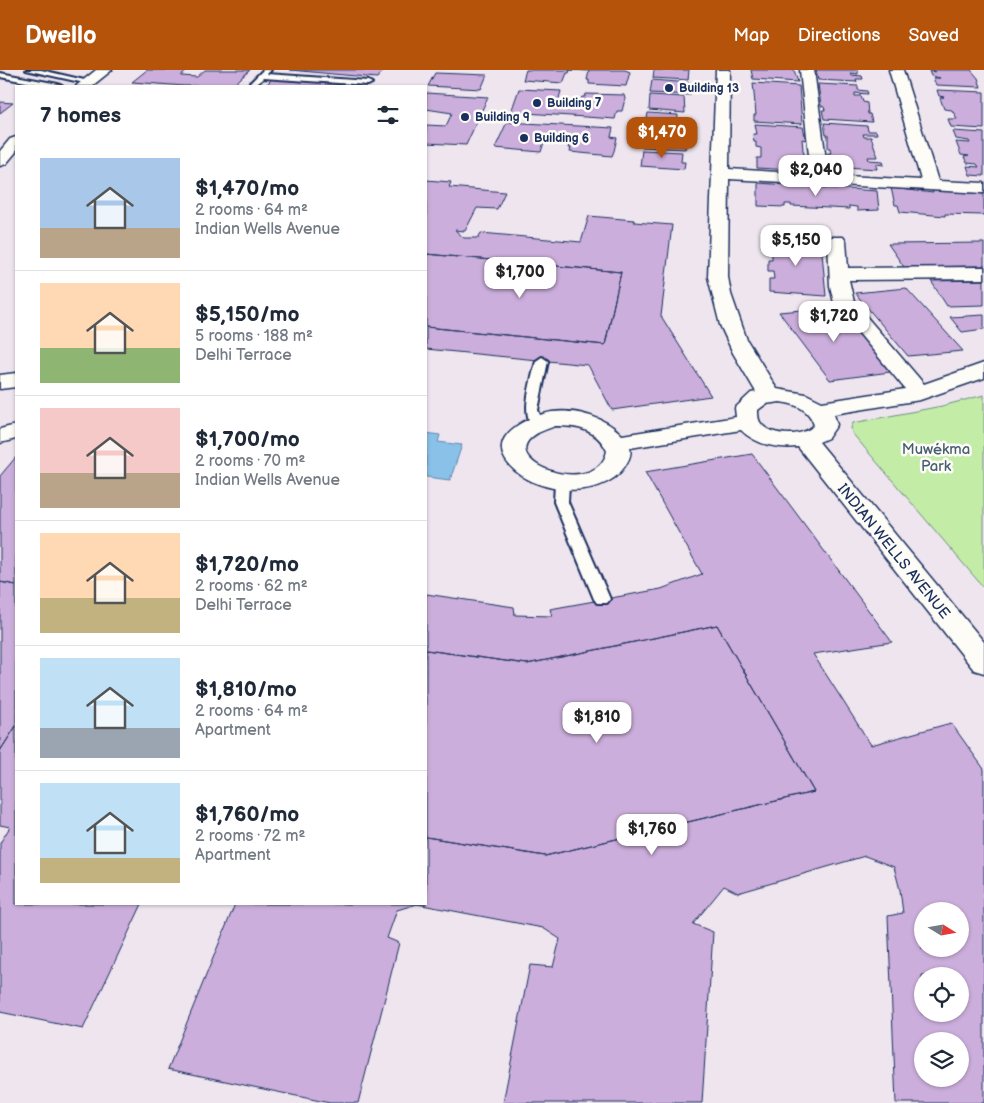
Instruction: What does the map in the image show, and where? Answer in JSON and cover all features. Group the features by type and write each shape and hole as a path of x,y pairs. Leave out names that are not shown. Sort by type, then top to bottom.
{"street":[{"path":"86,84 105,70"},
{"path":"723,70 718,277 721,299 737,345 770,396"},
{"path":"807,70 820,180"},
{"path":"896,70 931,185"},
{"path":"0,161 15,143"},
{"path":"720,174 984,188"},
{"path":"837,241 840,286 844,303 920,393"},
{"path":"840,274 984,273"},
{"path":"818,409 841,408 920,393 947,386 984,370"},
{"path":"0,382 15,380"},
{"path":"770,396 791,397 811,404 818,409 824,417 825,424 822,431 805,440 778,440 759,433 747,422 746,408 759,398 770,396"},
{"path":"560,419 584,421 610,434 617,443 618,458 607,472 587,481 562,482 532,474 519,464 514,457 513,448 515,441 527,428 537,423 560,419"},
{"path":"617,443 747,422"},
{"path":"0,436 15,432"},
{"name":"INDIAN WELLS AVENUE","path":"805,440 984,662"}],"lane":[{"path":"30,70 86,84"},
{"path":"252,85 265,73 368,83"},
{"path":"0,75 53,85"},
{"path":"537,423 532,410 542,361"},
{"path":"562,482 561,502 602,599"}],"green space":[{"name":"Muwékma Park","path":"984,395 984,588 852,433 851,428 853,423 942,406"}],"water":[{"path":"427,433 440,435 438,442 462,445 450,480 427,477"}],"building":[{"path":"147,70 188,70 181,76 197,77 205,70 250,70 233,85 171,85 132,82"},
{"path":"290,70 384,70 377,78"},
{"path":"526,70 570,70 563,83 523,80"},
{"path":"570,70 625,70 630,72 626,86 589,84 589,80 587,80 589,71"},
{"path":"654,70 689,70 688,80 653,78"},
{"path":"751,70 794,70 798,82 753,79"},
{"path":"816,70 858,70 858,74 850,73 851,75 862,76 863,79 856,79 857,82 818,80"},
{"path":"932,70 971,70 978,78 981,87 936,85 933,78 940,78 931,76 929,71 936,72"},
{"path":"435,73 487,75 481,89 428,86"},
{"path":"273,78 357,85 266,85"},
{"name":"Building 13","path":"652,80 691,83 691,88 687,87 687,92 690,95 650,93"},
{"path":"753,83 799,86 802,124 754,121 754,115 756,115"},
{"path":"818,84 858,86 858,90 867,91 868,94 855,93 855,96 861,96 863,102 867,103 868,114 870,114 872,122 824,119 822,110 825,110 821,106"},
{"name":"Building 7","path":"519,89 561,91 558,102 561,102 560,105 579,106 582,97 585,97 586,94 624,95 625,99 622,111 617,111 615,119 511,112"},
{"path":"937,90 984,92 984,129 951,127 948,119 957,119 952,110 944,109 940,98 944,97 939,96"},
{"name":"Building 9","path":"427,93 488,97 466,145 427,143 427,125 446,126 452,113 427,109"},
{"path":"650,95 684,97 685,113 649,110"},
{"path":"0,102 13,103 0,113"},
{"path":"648,113 678,115 677,123 683,123 683,129 680,129 680,132 645,129"},
{"name":"Building 6","path":"507,122 613,128 611,137 617,138 612,156 570,152 571,148 568,148 571,137 550,135 549,139 545,139 541,152 495,148"},
{"path":"824,123 867,126 868,131 876,131 877,134 863,134 864,137 871,137 878,157 868,157 869,160 883,161 884,165 876,164 877,169 830,166 831,159 829,159 828,153 831,153 830,148 828,148 828,135 826,135"},
{"path":"755,124 803,127 806,140 802,139 803,150 805,157 808,158 808,171 757,168 757,158 761,158 761,148 756,147 756,142 754,142 753,134 757,134"},
{"path":"953,131 984,133 984,176 970,175 967,166 979,167 977,164 967,163 964,157 969,156 961,155 956,142 970,143 969,141 956,139"},
{"path":"644,132 687,135 686,141 683,140 682,146 686,147 685,149 642,147"},
{"path":"642,150 682,152 681,162 685,162 684,169 640,166"},
{"path":"427,180 451,182 449,187 505,192 497,209 477,208 465,231 455,230 464,238 478,238 481,233 581,242 589,216 672,225 661,316 711,396 612,410 588,365 427,349 427,327 605,345 621,272 427,254"},
{"path":"758,183 877,191 879,210 857,211 857,207 849,206 849,209 791,206 791,204 785,204 785,207 758,206"},
{"path":"891,188 933,193 932,190 984,194 984,212 983,215 945,214 945,216 900,212 898,205 895,205"},
{"path":"772,237 821,242 826,296 769,292 769,279 774,279 773,271 768,271 768,259 772,259 772,251 768,251 768,239"},
{"path":"984,243 984,266 904,267 888,244"},
{"path":"427,254 621,272 605,345 427,327"},
{"path":"984,280 984,305 947,306 931,281"},
{"path":"906,288 963,351 908,356 855,293"},
{"path":"838,307 890,372 830,380 779,312"},
{"path":"984,315 984,329 962,332 950,317"},
{"path":"752,454 892,642 813,654 871,745 951,723 984,769 984,1103 896,1103 888,916 903,913 894,867 865,856 738,893 724,886 693,924 713,932 702,1103 503,1103 530,965 553,967 560,939 543,928 422,905 427,905 427,837 545,856 814,792 717,625 527,664 427,650 427,594 514,607 515,615 552,616 550,609 661,589 702,574 645,472"},
{"path":"15,458 15,585 0,582 0,476"},
{"path":"0,582 15,585 15,728 0,751"},
{"path":"717,625 814,792 545,856 427,837 427,650 527,664"},
{"path":"15,728 15,905 142,905 83,1029 0,1012 0,843 10,827 0,825 0,751"},
{"path":"235,905 414,905 397,910 387,938 399,943 358,1103 330,1103 168,1069"}],"place":[{"name":"Building 13","path":"669,88"},
{"name":"Building 7","path":"537,103"},
{"name":"Building 9","path":"465,117"},
{"name":"Building 6","path":"524,138"}]}
